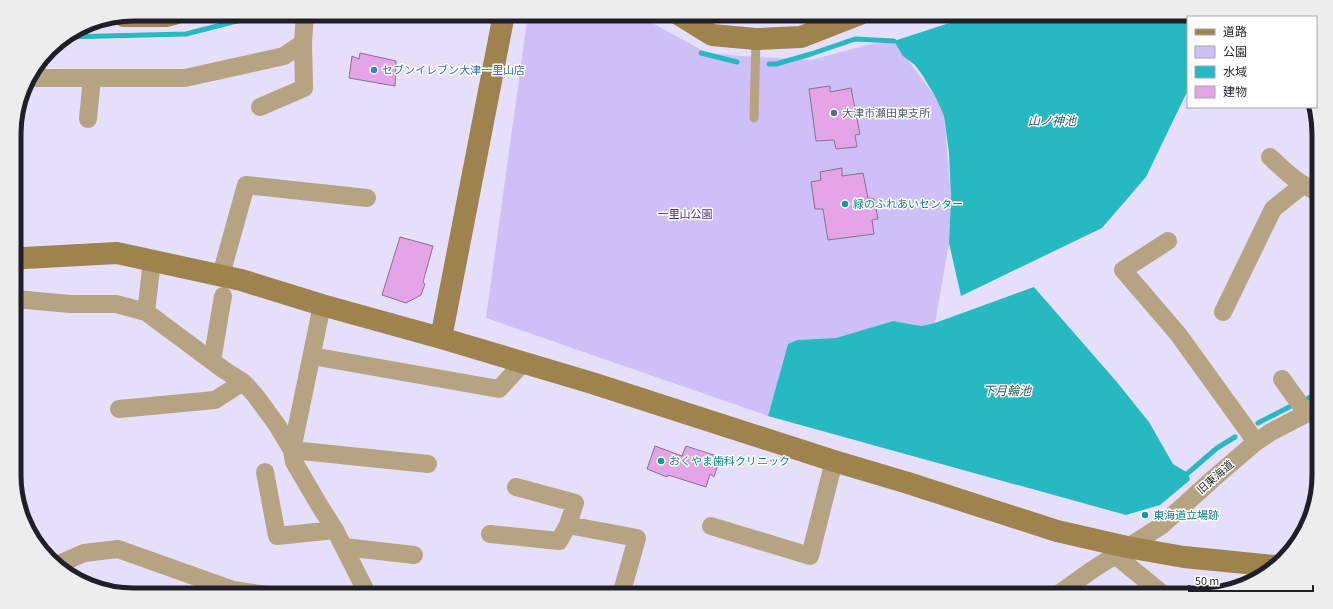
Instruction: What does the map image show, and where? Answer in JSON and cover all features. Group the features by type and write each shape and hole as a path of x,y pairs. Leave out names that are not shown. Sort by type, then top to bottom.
{"street":[{"path":"260,106 304,88 303,43 305,21"},
{"path":"441,338 503,21"},
{"path":"689,21 712,35 756,39 801,37 842,21"},
{"path":"36,78 185,78 284,56 303,43"},
{"path":"88,119 92,78"},
{"path":"1270,157 1290,176 1311,188"},
{"path":"212,361 222,286 246,185 367,198"},
{"path":"1223,312 1273,208 1311,188"},
{"path":"1168,242 1123,270 1178,334 1256,442"},
{"path":"21,259 117,253 152,260 222,286 241,280 600,386 1121,551 1268,565"},
{"path":"146,312 152,260"},
{"path":"21,300 70,304 116,304 146,312 243,382 255,395 277,425 292,450"},
{"path":"322,305 292,450 294,462 320,508 335,530 364,588"},
{"path":"312,356 499,389 523,363"},
{"path":"1282,379 1312,409"},
{"path":"119,409 215,400 243,382"},
{"name":"旧東海道","path":"1067,588 1161,526 1215,476 1256,442 1271,432 1312,411"},
{"path":"292,450 428,464"},
{"path":"711,526 810,556 834,461"},
{"path":"265,472 277,536 335,530"},
{"path":"490,534 559,541 568,525 575,503 516,487"},
{"path":"568,525 637,538 623,588"},
{"path":"344,547 414,555"},
{"path":"54,555 118,549 227,588"},
{"path":"1121,551 1157,588"},
{"path":"62,562 84,552"},
{"path":"67,566 84,552"}],"lane":[{"path":"754,118 756,39"}],"green space":[{"name":"一里山公園","path":"527,21 649,21 707,53 811,60 867,45 894,41 936,98 944,116 951,198 949,243 935,323 921,326 893,321 836,338 797,340 788,344 768,416 486,318"}],"water":[{"name":"山ノ神池","path":"955,21 1187,21 1187,92 1146,177 1102,228 961,296 949,243 951,198 949,153 944,116 936,98 923,76 915,65 903,56 894,41"},
{"name":"下月輪池","path":"1034,287 1116,381 1149,422 1173,464 1188,473 1190,480 1160,505 1126,515 768,416 788,344 797,340 836,338 893,321 921,326 935,323"}],"building":[{"name":"セブンイレブン大津一里山店","path":"360,53 396,61 395,86 349,78 352,56 359,59"},
{"name":"大津市瀬田東支所","path":"830,86 830,92 851,88 860,134 855,135 857,147 836,149 834,140 816,141 809,89"},
{"name":"緑のふれあいセンター","path":"842,168 842,176 863,173 868,198 874,199 878,219 872,220 874,234 828,240 823,209 815,209 811,182 821,180 820,172"},
{"path":"400,237 433,246 423,282 425,284 421,295 406,303 382,295"},
{"path":"655,446 682,456 686,446 720,457 714,477 710,474 706,487 668,475 667,477 647,469"}],"waterway":[{"path":"77,37 186,34 237,21"},
{"path":"769,64 776,64 811,54 855,39 894,41"},
{"path":"701,53 737,62"},
{"path":"1307,399 1312,396"},
{"path":"1258,423 1293,405"},
{"path":"1188,473 1217,448 1235,437"}],"place":[{"name":"セブンイレブン大津一里山店","path":"374,70"},
{"name":"大津市瀬田東支所","path":"834,113"},
{"name":"緑のふれあいセンター","path":"845,204"},
{"name":"おくやま歯科クリニック","path":"661,461"},
{"name":"東海道立場跡","path":"1145,515"}]}
